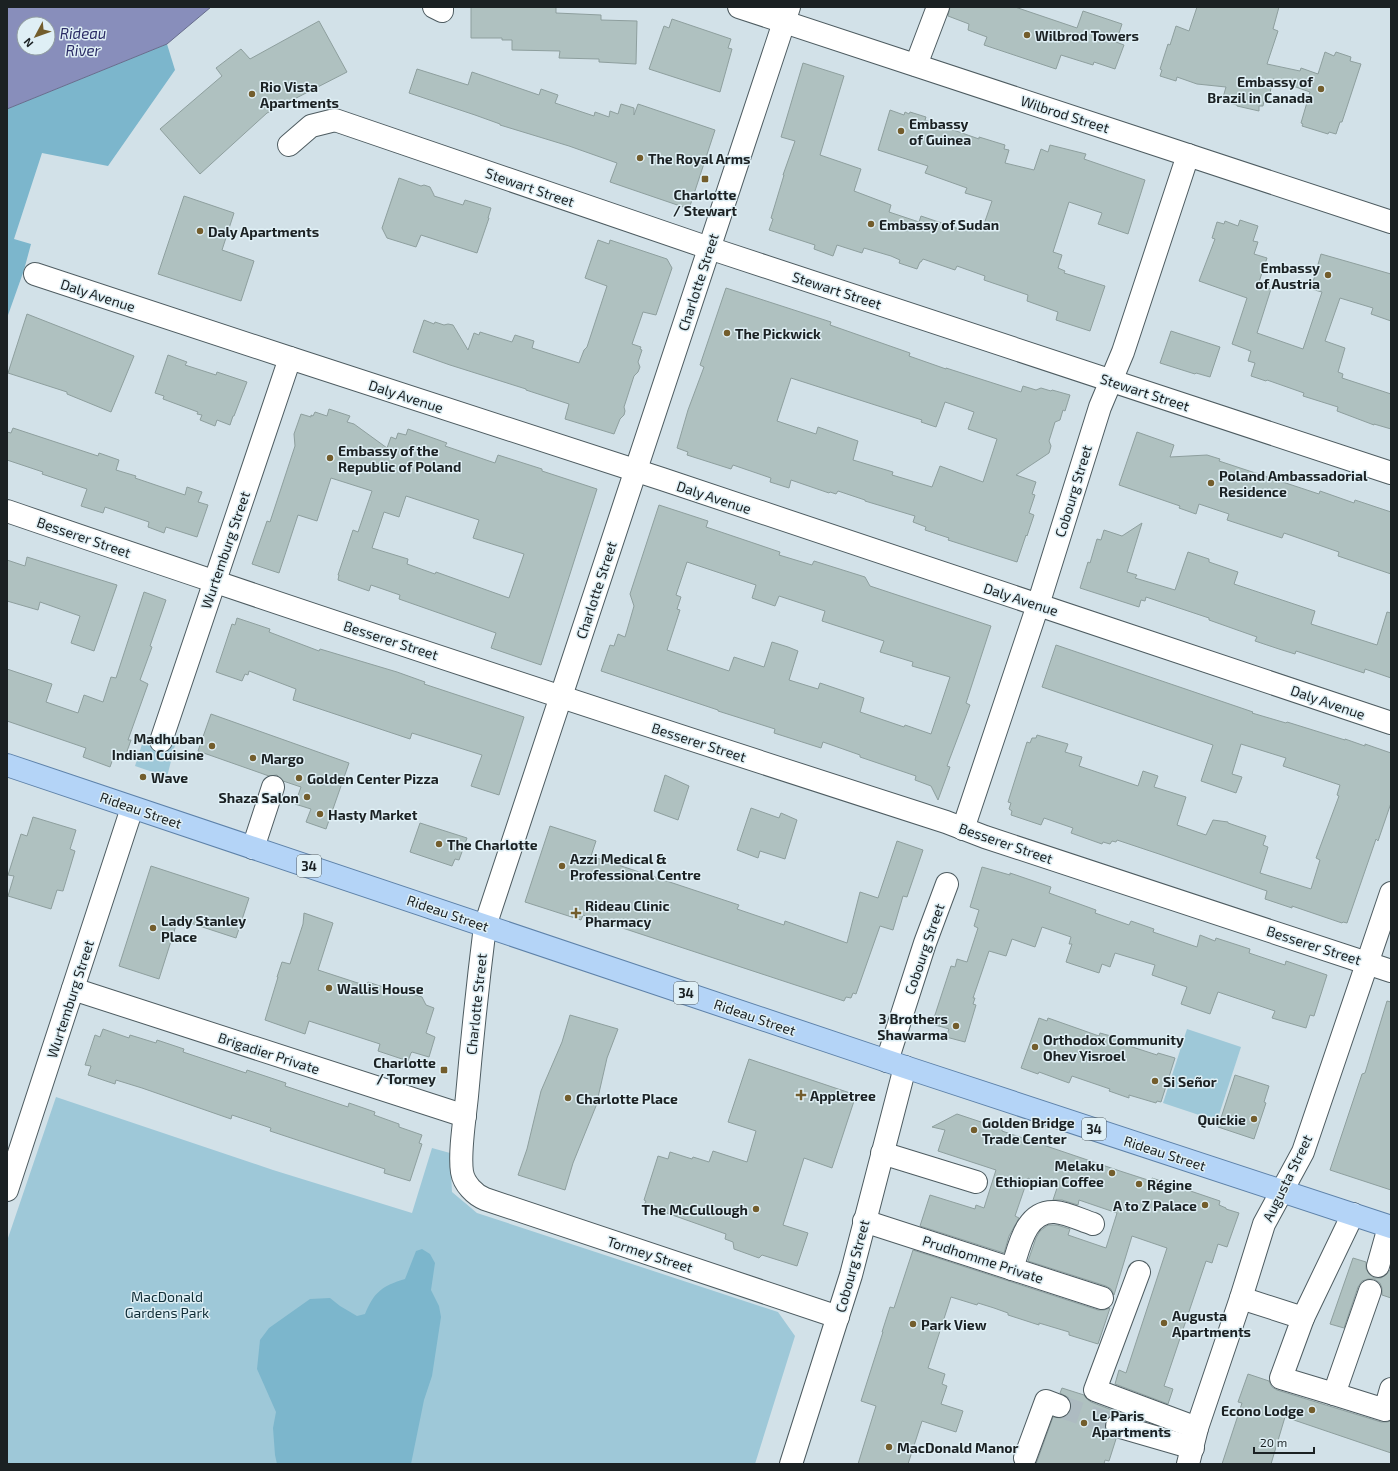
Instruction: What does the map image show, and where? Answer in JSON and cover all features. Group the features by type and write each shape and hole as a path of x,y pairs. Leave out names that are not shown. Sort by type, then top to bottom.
{"main road":[{"name":"Rideau Street","path":"7,765 896,1064 1390,1227"}],"street":[{"path":"434,7 442,11 442,7"},
{"name":"Wilbrod Street","path":"739,7 786,14 916,66 1391,222"},
{"path":"916,66 938,7"},
{"name":"Charlotte Street","path":"467,1184 462,1171 462,1157 477,992 485,926 786,14"},
{"name":"Stewart Street","path":"289,144 311,126 335,120 709,248 1391,473"},
{"name":"Cobourg Street","path":"963,830 1038,605 1100,407 1124,352 1188,155"},
{"name":"Daly Avenue","path":"36,274 636,471 1391,723"},
{"name":"Wurtemburg Street","path":"161,741 290,358"},
{"name":"Besserer Street","path":"7,510 214,582 946,822 963,830 1391,971"},
{"path":"253,848 273,787"},
{"name":"Wurtemburg Street","path":"7,1190 132,808"},
{"name":"Cobourg Street","path":"791,1464 838,1316 864,1220 882,1153 896,1064 925,943 947,884"},
{"name":"Augusta Street","path":"1193,1447 1264,1224 1303,1152 1391,893"},
{"name":"Brigadier Private","path":"73,989 465,1116"},
{"path":"882,1153 976,1182"},
{"name":"Tormey Street","path":"467,1184 476,1195 485,1199 838,1316"},
{"path":"1012,1269 1028,1225 1040,1216 1048,1212 1055,1212 1093,1224"},
{"path":"1353,1214 1303,1318 1281,1378 1385,1410 1391,1390"},
{"name":"Prudhomme Private","path":"864,1220 1102,1298"},
{"path":"1378,1266 1390,1227"},
{"path":"1139,1272 1095,1390 1193,1447"},
{"path":"1334,1394 1370,1291"},
{"path":"1241,1298 1303,1318"},
{"path":"1025,1458 1046,1401 1059,1406"},
{"path":"1117,1426 1193,1447"}],"green space":[{"path":"145,735 175,745 167,777 135,766"},
{"path":"1187,1029 1241,1047 1217,1121 1163,1103"},
{"name":"MacDonald Gardens Park","path":"56,1097 273,1170 412,1213 432,1148 450,1153 452,1192 477,1213 778,1312 795,1336 755,1464 7,1464 7,1241"}],"shaded area":[{"path":"167,44 175,70 108,166 42,153 14,239 31,244 24,270 7,318 7,109"},
{"path":"422,1249 430,1254 435,1263 431,1290 439,1306 441,1317 432,1376 424,1400 411,1464 277,1464 273,1428 276,1412 257,1369 260,1340 269,1328 310,1299 330,1298 357,1316 365,1314 368,1306 380,1291 390,1284 405,1279 416,1251"}],"water":[{"name":"Rideau River","path":"7,7 211,7 167,44 7,109"}],"building":[{"path":"471,7 556,7 556,13 601,15 601,20 637,21 636,64 599,62 599,59 559,58 560,51 512,50 512,40 502,40 502,38 471,38"},
{"path":"950,7 1015,7 1077,28 1083,11 1122,24 1116,42 1124,45 1115,69 1094,62 1093,65 1061,55 1056,69 984,45 987,37 968,30 969,24 948,16"},
{"path":"1197,7 1279,7 1273,29 1278,31 1267,64 1300,71 1301,68 1318,74 1325,52 1334,56 1336,52 1351,57 1350,61 1361,64 1342,122 1340,122 1336,134 1329,132 1328,134 1302,126 1303,124 1301,123 1310,92 1273,79 1268,102 1264,101 1263,106 1259,106 1259,111 1222,101 1226,87 1197,84 1177,77 1176,81 1160,76 1162,70 1160,69 1168,44 1170,45 1176,26 1189,31"},
{"path":"672,19 731,39 728,48 732,49 720,92 649,69 664,26 669,28"},
{"name":"Rio Vista Apartments","path":"319,21 347,72 267,113 200,174 160,129 222,76 216,68 241,49 250,59"},
{"path":"803,63 844,76 820,155 861,169 854,191 891,205 889,212 919,222 921,216 959,229 961,224 982,230 992,201 965,193 967,188 925,173 928,166 878,150 890,110 904,115 905,112 909,114 910,112 926,117 925,120 979,139 979,137 1005,145 1004,149 1009,150 1005,163 1034,170 1041,149 1048,152 1050,145 1086,154 1084,159 1145,180 1128,234 1098,224 1102,213 1069,202 1053,252 1062,255 1058,268 1065,271 1064,273 1105,286 1090,331 1056,320 1058,312 1027,301 1028,295 984,280 985,276 957,266 955,270 923,259 917,269 899,263 900,260 891,256 864,248 862,253 837,245 833,256 814,249 815,245 769,230 783,175 795,141 781,137"},
{"path":"417,69 468,85 472,72 539,95 541,89 558,95 555,103 594,116 595,112 609,117 610,111 618,114 621,104 634,108 634,115 638,104 715,130 689,209 610,182 617,163 569,146 500,125 409,93"},
{"path":"399,178 421,186 424,185 430,187 434,196 463,205 465,200 491,208 477,253 421,235 416,247 387,238 382,228"},
{"name":"Daly Apartments","path":"184,196 234,213 222,250 254,261 241,301 158,274"},
{"path":"1240,220 1258,226 1253,241 1258,242 1254,254 1267,258 1258,285 1271,289 1257,333 1303,349 1322,292 1311,289 1321,254 1391,274 1391,321 1371,314 1373,308 1340,298 1325,341 1345,348 1338,372 1343,374 1342,378 1391,394 1391,429 1374,425 1337,411 1338,407 1303,396 1304,393 1251,376 1255,363 1248,361 1251,351 1232,344 1247,298 1199,281 1215,239 1212,238 1217,222 1224,224 1225,221 1238,226"},
{"path":"598,240 609,244 610,240 667,259 672,268 656,315 643,312 632,344 641,347 640,349 642,350 638,362 640,367 633,379 624,407 624,415 620,419 614,434 565,419 569,404 413,352 424,320 434,324 435,322 444,325 453,325 468,350 474,333 479,335 480,332 512,342 515,335 534,341 532,348 579,363 584,350 587,347 607,286 585,278"},
{"path":"726,288 831,322 830,325 910,353 909,356 946,369 1021,392 1023,386 1036,390 1041,388 1052,390 1070,395 1065,411 1063,410 1060,420 1055,422 1049,441 1051,446 1049,453 1016,475 1036,482 1032,494 1035,495 1029,513 1034,515 1017,562 948,540 949,538 925,530 926,527 913,522 915,516 838,491 836,494 829,493 791,480 789,488 770,482 771,478 733,465 731,469 687,455 688,452 677,448 688,410 704,367 700,365","holes":["791,378 922,420 921,422 936,427 945,402 974,412 968,429 997,439 983,482 940,466 932,487 892,475 893,472 853,460 858,441 818,427 816,434 777,421"]},
{"path":"27,314 134,356 111,412 67,394 67,392 8,373"},
{"path":"1171,331 1220,347 1210,377 1160,363"},
{"path":"168,355 187,362 185,365 216,375 217,372 247,382 230,425 217,420 215,426 200,420 202,415 197,414 198,412 163,399 164,396 155,393"},
{"path":"329,409 350,416 347,422 354,424 387,448 391,437 396,439 398,433 406,435 408,429 447,443 445,446 495,463 498,455 597,489 541,665 491,648 496,633 399,599 400,595 371,585 369,591 338,580 338,575 353,530 358,532 372,491 331,478 317,521 298,515 279,573 252,564 267,521 270,522 295,446 294,434 301,414 311,417 311,415 313,416 315,412 327,416","holes":["406,496 479,520 473,538 524,554 509,598 436,572 435,574 407,564 408,559 372,548 384,512 399,517"]},
{"path":"13,428 98,456 99,453 119,460 116,470 185,495 187,487 202,492 198,502 208,505 197,537 166,527 164,533 148,527 149,522 105,507 103,513 81,506 87,489 42,474 43,472 7,460 7,432 11,433"},
{"path":"1137,432 1174,445 1170,457 1207,455 1220,459 1219,461 1319,494 1320,491 1354,503 1355,500 1391,512 1391,574 1338,556 1339,552 1284,533 1282,538 1227,520 1229,514 1199,504 1196,514 1179,508 1180,506 1119,485"},
{"path":"659,505 708,521 706,527 780,552 779,555 812,565 814,561 865,577 870,586 991,626 966,703 970,705 947,766 950,767 938,800 931,786 915,780 916,776 860,757 860,755 823,742 821,748 774,733 775,729 601,671 610,645 614,646 618,634 625,637 634,606 630,594","holes":["687,562 756,585 752,598 775,606 779,596 825,611 822,621 884,641 880,652 913,662 912,666 950,677 931,734 905,725 904,727 860,712 864,698 820,683 818,689 789,680 798,651 788,647 772,642 764,667 734,657 729,671 667,650 680,610 677,609 681,597 676,595"]},
{"path":"1142,523 1127,572 1137,575 1135,578 1175,590 1188,552 1209,559 1209,562 1238,572 1234,584 1315,611 1311,624 1377,645 1387,612 1391,613 1391,678 1365,669 1364,673 1296,651 1295,654 1279,649 1255,641 1257,637 1209,620 1209,618 1146,597 1145,601 1141,600 1139,607 1080,588 1088,562 1090,563 1097,539 1101,540 1104,530 1122,536"},
{"path":"27,557 117,585 94,651 71,643 80,616 40,602 38,610 7,601 7,560 25,566"},
{"path":"144,592 166,600 150,646 152,647 140,680 148,684 128,740 131,740 125,757 115,753 110,767 83,757 86,748 7,721 7,669 52,684 46,702 78,713 84,695 103,702 111,677 116,678"},
{"path":"237,618 270,629 269,632 319,651 320,649 397,672 425,682 424,684 524,717 499,795 471,786 482,755 412,733 410,739 293,700 296,689 249,671 248,675 245,674 242,681 216,672 232,624 235,625"},
{"path":"1056,645 1253,712 1252,713 1365,746 1365,744 1391,753 1391,803 1378,841 1376,839 1347,923 1342,923 1292,906 1292,908 1265,899 1267,891 1117,840 1116,842 1112,841 1110,844 1103,842 1102,844 1071,833 1073,828 1044,818 1041,825 1011,815 1012,811 1009,809 1011,803 1008,802 1027,742 1030,743 1032,738 1036,738 1037,735 1068,744 1065,752 1082,757 1079,766 1138,786 1143,771 1158,776 1154,787 1186,797 1177,825 1206,835 1213,820 1228,822 1266,836 1263,845 1268,847 1260,873 1311,889 1320,860 1316,858 1339,796 1337,795 1340,785 1283,766 1286,758 1241,744 1232,774 1242,777 1236,793 1201,781 1213,745 1042,687"},
{"path":"211,714 349,763 326,829 306,822 311,809 295,804 301,787 283,781 277,775 269,776 198,751"},
{"path":"665,775 689,786 678,820 654,811"},
{"path":"751,808 779,818 781,813 797,820 785,859 760,851 758,858 737,850"},
{"path":"33,817 76,830 70,849 75,851 63,891 57,890 51,909 8,896 14,876 8,875 21,834 27,836"},
{"name":"The Charlotte","path":"420,823 467,838 459,860 455,859 452,866 410,852"},
{"path":"550,826 596,841 591,856 739,905 737,909 784,925 785,921 847,943 860,892 878,898 897,841 923,850 907,897 903,896 893,930 880,926 856,994 853,993 851,998 846,997 844,1001 583,915 581,920 525,902"},
{"name":"Lady Stanley Place","path":"151,866 249,898 236,938 178,919 159,979 119,966"},
{"path":"982,867 1010,875 1010,873 1051,887 1049,893 1096,910 1095,913 1129,925 1131,921 1154,929 1153,932 1197,947 1200,935 1215,941 1216,938 1250,949 1249,953 1285,965 1286,961 1327,975 1314,1016 1310,1015 1306,1028 1272,1018 1275,1011 1218,992 1210,1014 1181,1004 1187,987 1152,975 1155,965 1115,953 1110,967 1102,964 1099,973 1066,962 1072,944 1069,944 1071,937 1042,927 1035,947 1012,939 1006,956 989,951 973,998 975,998 973,1004 976,1005 965,1042 946,1037 949,1029 932,1024 951,966 955,967 957,959 967,962 978,928 974,926 979,910 970,907"},
{"name":"Wallis House","path":"304,913 333,923 318,970 367,986 368,982 401,993 404,991 422,997 426,1005 434,1008 426,1033 435,1037 429,1057 412,1052 408,1061 378,1051 380,1044 309,1021 305,1034 265,1020 282,962 290,964 303,924"},
{"path":"1387,1001 1391,1002 1391,1190 1330,1170 1362,1074 1365,1073"},
{"name":"Charlotte Place","path":"570,1015 618,1029 607,1058 596,1106 573,1163 565,1190 518,1175 527,1149 541,1091 562,1042"},
{"path":"1039,1018 1047,1021 1048,1018 1099,1036 1100,1033 1118,1038 1117,1042 1157,1055 1158,1053 1175,1058 1161,1102 1157,1101 1156,1103 1129,1095 1129,1098 1109,1091 1110,1089 1072,1076 1069,1083 1039,1072 1038,1074 1021,1068"},
{"path":"103,1029 129,1038 130,1035 156,1043 157,1040 184,1049 183,1052 246,1073 247,1070 286,1083 285,1086 348,1107 349,1103 375,1112 374,1115 399,1124 399,1127 422,1135 419,1143 422,1144 410,1181 384,1173 385,1169 270,1131 271,1128 232,1115 231,1119 116,1080 115,1084 88,1075 91,1066 85,1065 95,1035 100,1037"},
{"path":"749,1059 856,1095 832,1168 804,1158 783,1225 808,1233 797,1266 762,1255 759,1258 734,1249 733,1242 725,1239 726,1234 644,1205 646,1201 644,1200 658,1156 668,1159 670,1152 692,1159 693,1157 709,1162 713,1151 747,1162 756,1131 728,1122"},
{"path":"1235,1075 1269,1086 1264,1102 1266,1103 1254,1139 1218,1127"},
{"path":"957,1114 1120,1171 1151,1181 1152,1178 1220,1201 1219,1205 1239,1213 1227,1247 1218,1244 1212,1263 1206,1261 1164,1386 1173,1389 1168,1404 1115,1384 1119,1370 1126,1373 1167,1248 1132,1236 1114,1295 1111,1289 1106,1286 1028,1261 1036,1238 1040,1231 1048,1225 1057,1225 1070,1229 1068,1235 1106,1248 1117,1213 1079,1200 1078,1205 1062,1200 1053,1200 1057,1188 1028,1178 1015,1216 1019,1218 1009,1236 1004,1253 920,1226 930,1195 975,1209 976,1205 984,1208 996,1170 938,1151 945,1130 932,1127"},
{"path":"913,1250 1098,1310 1110,1308 1098,1344 1069,1335 1069,1332 1039,1323 1039,1325 1008,1315 1008,1313 994,1308 978,1303 977,1305 951,1297 928,1368 945,1374 942,1384 947,1386 941,1404 963,1411 956,1432 922,1421 908,1464 858,1464 876,1406 861,1401 890,1307 894,1308"},
{"path":"1353,1258 1366,1262 1366,1269 1374,1278 1381,1278 1391,1270 1391,1298 1382,1295 1380,1283 1374,1279 1362,1281 1358,1287 1344,1328 1330,1324"},
{"name":"Econo Lodge","path":"1248,1374 1269,1381 1272,1387 1277,1390 1381,1422 1391,1421 1391,1453 1285,1417 1271,1464 1222,1464 1242,1403 1238,1402"},
{"name":"Le Paris Apartments","path":"1062,1388 1084,1395 1091,1402 1125,1415 1114,1414 1105,1422 1105,1429 1108,1434 1116,1439 1109,1461 1105,1460 1104,1464 1036,1464 1053,1417 1061,1418 1067,1415 1071,1410 1069,1398 1060,1393"}],"tunnel":[{"path":"1059,1406 1117,1426"}],"place":[{"name":"Wilbrod Towers","path":"1027,35"},
{"name":"Embassy of Brazil in Canada","path":"1321,89"},
{"name":"Rio Vista Apartments","path":"252,94"},
{"name":"Embassy of Guinea","path":"901,131"},
{"name":"The Royal Arms","path":"640,158"},
{"name":"Charlotte / Stewart","path":"705,179"},
{"name":"Embassy of Sudan","path":"871,224"},
{"name":"Daly Apartments","path":"200,231"},
{"name":"Embassy of Austria","path":"1328,275"},
{"name":"The Pickwick","path":"727,333"},
{"name":"Embassy of the Republic of Poland","path":"330,458"},
{"name":"Poland Ambassadorial Residence","path":"1211,483"},
{"name":"Madhuban Indian Cuisine","path":"212,746"},
{"name":"Margo","path":"253,758"},
{"name":"Wave","path":"143,777"},
{"name":"Golden Center Pizza","path":"299,778"},
{"name":"Shaza Salon","path":"307,797"},
{"name":"Hasty Market","path":"320,814"},
{"name":"The Charlotte","path":"439,844"},
{"name":"Azzi Medical & Professional Centre","path":"562,866"},
{"name":"Rideau Clinic Pharmacy","path":"576,913"},
{"name":"Lady Stanley Place","path":"153,928"},
{"name":"Wallis House","path":"329,988"},
{"name":"3 Brothers Shawarma","path":"956,1026"},
{"name":"Orthodox Community Ohev Yisroel","path":"1035,1047"},
{"name":"Charlotte / Tormey","path":"444,1070"},
{"name":"Si Señor","path":"1155,1081"},
{"name":"Appletree","path":"801,1095"},
{"name":"Charlotte Place","path":"568,1098"},
{"name":"Quickie","path":"1254,1119"},
{"name":"Golden Bridge Trade Center","path":"974,1130"},
{"name":"Melaku Ethiopian Coffee","path":"1112,1173"},
{"name":"Régine","path":"1139,1184"},
{"name":"A to Z Palace","path":"1205,1205"},
{"name":"The McCullough","path":"756,1209"},
{"name":"Augusta Apartments","path":"1164,1323"},
{"name":"Park View","path":"913,1324"},
{"name":"Econo Lodge","path":"1312,1410"},
{"name":"Le Paris Apartments","path":"1084,1423"},
{"name":"MacDonald Manor","path":"889,1447"}]}
